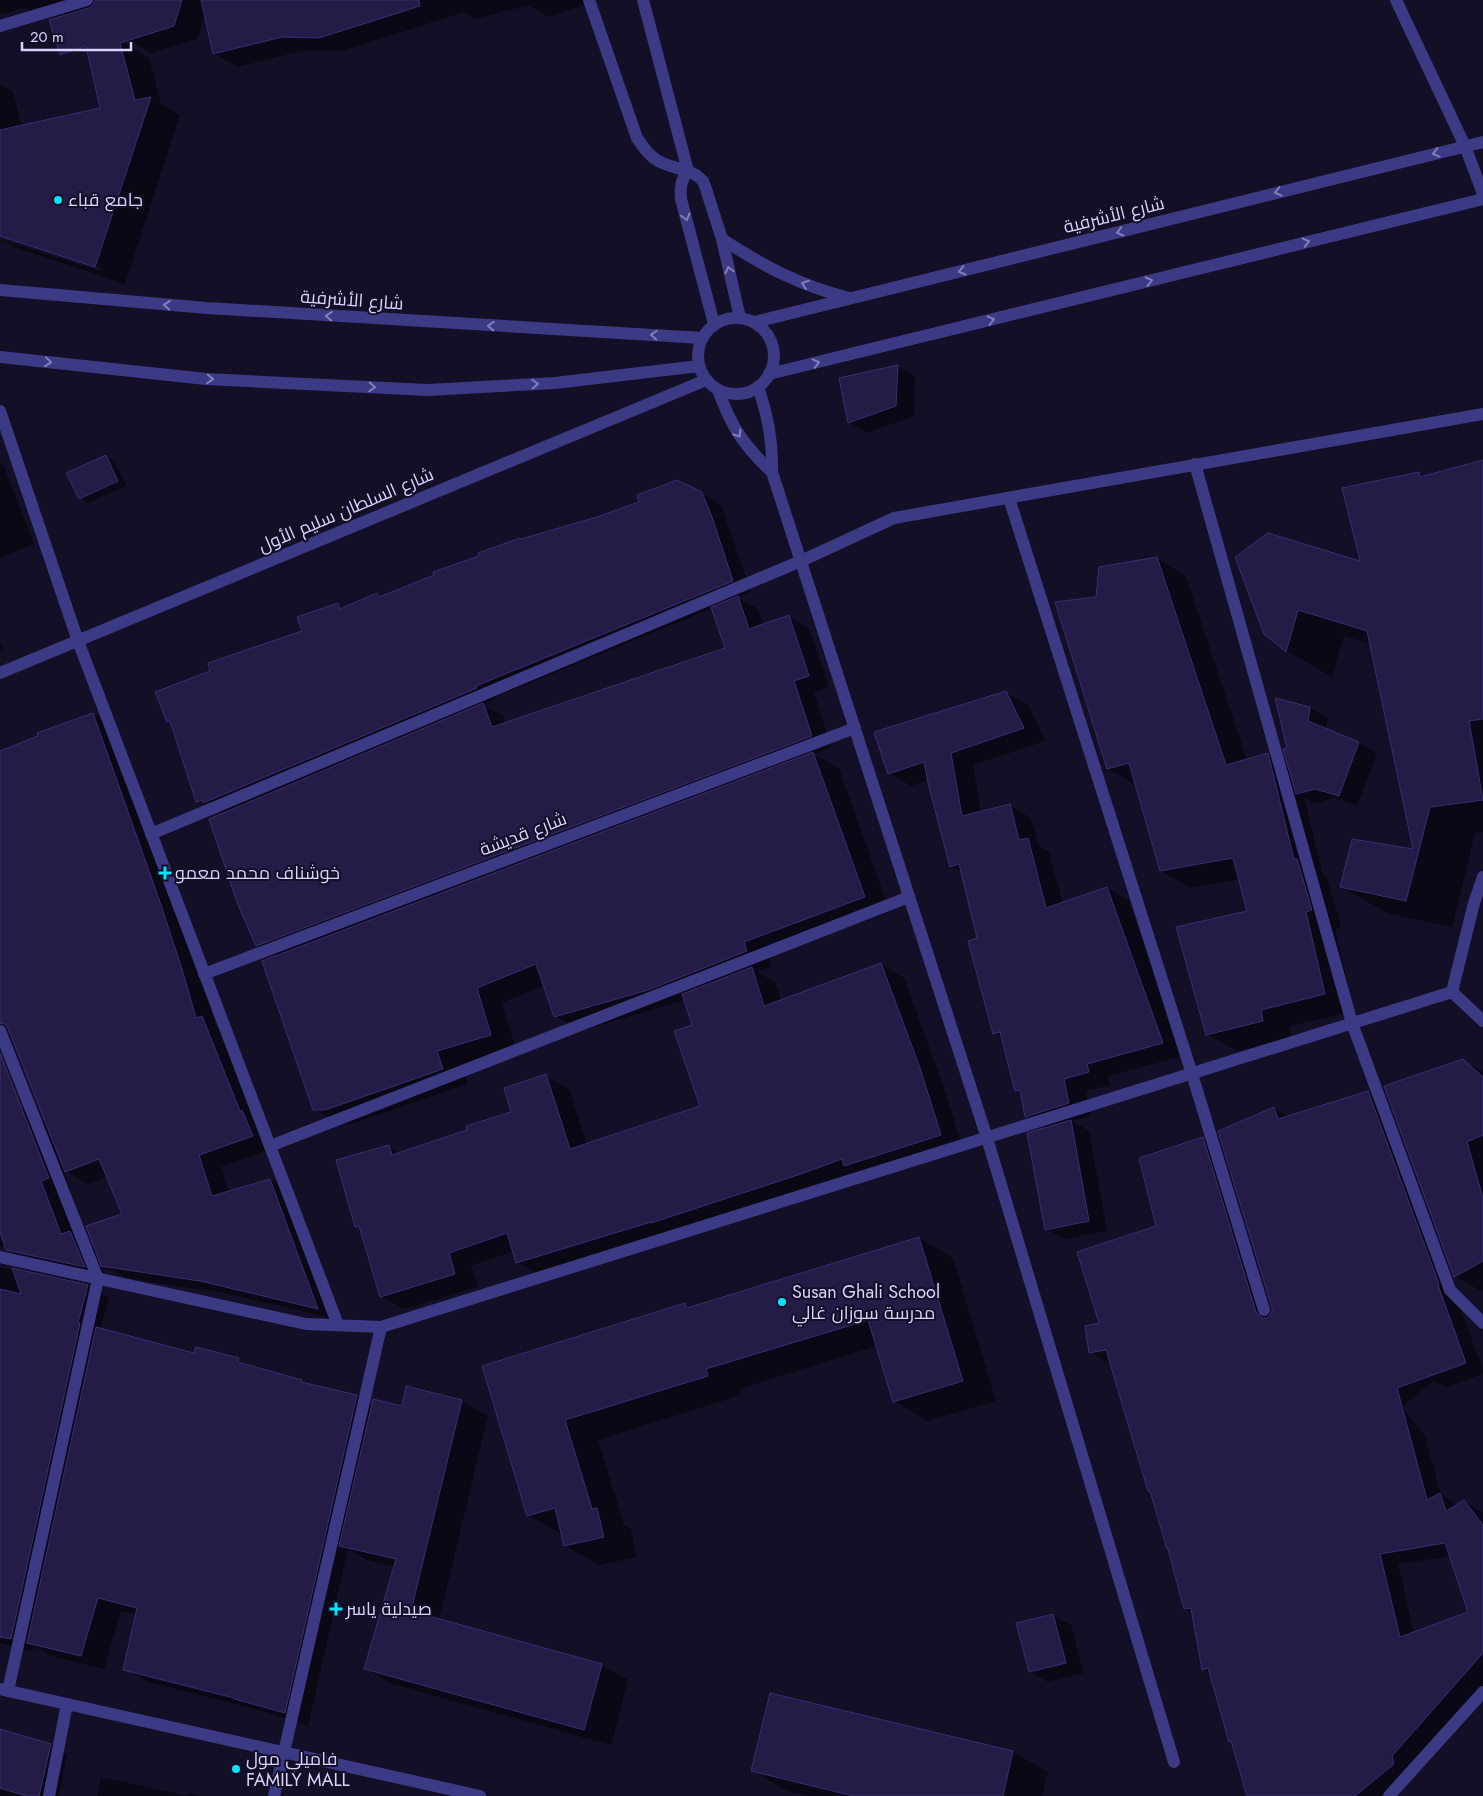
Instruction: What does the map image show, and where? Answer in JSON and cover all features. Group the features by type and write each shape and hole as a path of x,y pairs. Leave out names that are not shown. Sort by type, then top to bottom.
{"street":[{"path":"0,26 87,0"},
{"path":"589,0 637,138 646,153 662,164 688,171 702,181 722,239 740,318"},
{"path":"643,0 688,171"},
{"path":"1396,0 1465,146 1483,194"},
{"name":"شارع الأشرفية","path":"754,322 1483,142"},
{"path":"688,171 682,179 681,199 714,324"},
{"path":"769,374 1483,199"},
{"path":"722,239 772,270 798,282 824,292 851,298"},
{"name":"شارع الأشرفية","path":"0,290 207,308 702,338"},
{"path":"740,318 754,322 766,332 772,346 774,360 769,374 758,387 745,393 731,394 718,390 706,380 699,366 698,352 702,338 714,324 727,319 740,318"},
{"path":"0,357 206,379 427,390 555,383 699,366"},
{"name":"شارع السلطان سليم الأول","path":"0,673 706,380"},
{"path":"758,387 770,428 773,449 772,472 987,1138 1174,1762"},
{"path":"718,390 726,413 738,435 754,455 772,472"},
{"path":"0,411 78,640 338,1326"},
{"path":"151,834 801,560 894,518 1483,414"},
{"path":"1195,464 1352,1023 1450,1290 1483,1322"},
{"path":"1008,498 1192,1074 1264,1310"},
{"name":"شارع قديشة","path":"204,974 855,728"},
{"path":"1452,992 1479,904 1483,877"},
{"path":"270,1146 909,897"},
{"path":"0,1257 306,1324 381,1327 1452,992"},
{"path":"1452,992 1483,1020"},
{"path":"0,1031 98,1279 4,1690 480,1796"},
{"path":"274,1796 381,1327"},
{"path":"1389,1796 1483,1692"},
{"path":"49,1796 67,1704"}],"building":[{"name":"جامع قباء","path":"95,0 182,0 174,26 120,43 135,100 151,97 95,267 0,236 0,130 100,108 86,46 60,55 49,20 89,8"},
{"path":"201,0 419,0 420,6 319,38 282,37 213,54"},
{"path":"898,365 896,406 848,423 839,378"},
{"path":"106,455 118,481 79,499 66,473"},
{"path":"1483,460 1483,719 1469,721 1483,800 1430,807 1406,901 1340,887 1352,839 1413,849 1367,631 1298,610 1286,652 1264,634 1235,557 1268,533 1360,561 1342,488 1419,472 1420,477"},
{"path":"677,480 702,492 733,581 476,686 477,688 203,803 202,800 196,802 170,721 167,722 155,692 210,671 208,663 302,631 297,617 338,603 340,609 377,593 379,597 434,575 433,572 479,556 478,553 520,538 597,517 639,502 637,495"},
{"path":"1157,557 1226,765 1268,753 1294,859 1297,859 1312,910 1306,912 1325,994 1261,1010 1263,1021 1206,1035 1176,927 1247,911 1233,858 1160,871 1129,763 1107,769 1055,602 1096,597 1099,567"},
{"path":"738,596 749,629 789,615 809,676 794,681 812,736 256,946 238,905 209,819 483,703 492,727 725,648 711,607"},
{"path":"1006,691 1024,728 951,753 962,816 1010,804 1019,840 1028,838 1046,908 1107,887 1163,1043 1087,1064 1089,1072 1064,1079 1069,1103 1025,1117 1020,1090 1015,1091 1000,1032 993,1034 968,941 977,938 959,864 950,867 924,762 888,774 874,732"},
{"path":"1275,698 1310,707 1308,721 1359,742 1339,796 1315,789 1296,794 1283,749 1287,748"},
{"path":"93,713 160,902 196,1018 202,1016 240,1111 242,1110 253,1136 199,1155 212,1196 270,1179 318,1309 200,1281 101,1266 86,1226 122,1214 99,1159 65,1172 8,1028 5,1024 0,1023 0,751 38,736 37,733"},
{"path":"813,752 865,897 744,942 747,951 648,990 554,1017 536,964 477,988 491,1035 437,1051 443,1069 325,1110 313,1110 262,961"},
{"path":"881,963 920,1068 941,1135 844,1166 842,1159 651,1223 516,1263 507,1233 449,1253 455,1274 380,1297 359,1226 355,1227 336,1160 389,1145 392,1155 467,1130 466,1126 511,1112 504,1088 546,1074 570,1149 700,1106 674,1031 692,1025 682,994 752,967 764,1006"},
{"path":"0,1053 49,1178 41,1181 61,1234 70,1231 85,1267 6,1250 0,1232"},
{"path":"1463,1059 1483,1077 1483,1135 1467,1142 1483,1198 1483,1261 1454,1277 1384,1086"},
{"path":"1368,1091 1466,1363 1397,1388 1427,1500 1440,1493 1446,1511 1464,1500 1483,1525 1483,1653 1392,1756 1394,1764 1355,1796 1247,1796 1208,1668 1202,1670 1191,1608 1184,1609 1168,1549 1150,1491 1148,1491 1106,1350 1089,1353 1085,1326 1099,1323 1077,1252 1156,1226 1139,1158 1203,1137 1256,1312 1262,1318 1267,1318 1272,1312 1272,1308 1218,1131 1274,1107 1278,1119","holes":["1445,1543 1468,1612 1400,1637 1380,1554"]},
{"path":"1071,1120 1089,1221 1045,1230 1027,1133"},
{"path":"919,1237 963,1381 893,1402 868,1320 706,1369 708,1376 565,1420 592,1509 597,1508 604,1537 564,1546 555,1508 527,1516 482,1366 685,1303 687,1308"},
{"path":"12,1268 88,1285 78,1323 80,1323 11,1639 0,1637 0,1289 21,1294"},
{"path":"96,1327 194,1353 196,1347 239,1358 238,1362 302,1380 301,1382 357,1395 285,1713 123,1670 137,1608 98,1598 81,1656 27,1643"},
{"path":"406,1386 462,1400 411,1611 602,1664 584,1730 364,1669 396,1559 339,1546 373,1399 402,1406"},
{"path":"1053,1614 1066,1663 1029,1672 1016,1623"},
{"path":"770,1693 1013,1751 1003,1796 853,1796 751,1771"},
{"path":"0,1729 51,1744 39,1796 26,1796 0,1788"}],"place":[{"name":"جامع قباء","path":"58,200"},
{"name":"خوشناف محمد معمو","path":"165,873"},
{"name":"Susan Ghali School مدرسة سوزان غالي","path":"782,1302"},
{"name":"صيدلية ياسر","path":"336,1609"},
{"name":"فاميلي مول FAMILY MALL","path":"236,1769"}]}
